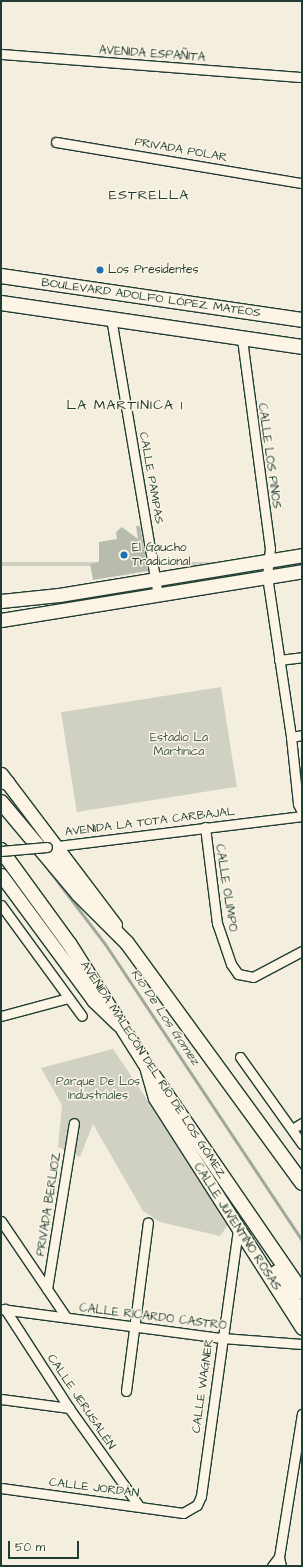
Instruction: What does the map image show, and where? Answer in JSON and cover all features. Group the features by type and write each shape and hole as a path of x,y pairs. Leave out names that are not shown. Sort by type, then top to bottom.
{"main road":[{"name":"BOULEVARD ADOLFO LÓPEZ MATEOS","path":"1,276 302,320"},
{"path":"1,303 302,347"},
{"path":"1,802 79,895 127,943 302,1183"},
{"name":"AVENIDA MALECÓN DEL RÍO DE LOS GÓMEZ","path":"1,851 70,945 144,1062 302,1292"},
{"path":"241,1203 249,1229 302,1316"}],"street":[{"name":"AVENIDA ESPAÑITA","path":"1,54 302,77"},
{"name":"PRIVADA POLAR","path":"56,142 302,183"},
{"name":"CALLE PAMPAS","path":"111,318 158,595"},
{"name":"CALLE LOS PINOS","path":"242,338 270,560 267,576 292,736 298,804 302,812"},
{"path":"1,601 156,580 302,555"},
{"path":"1,620 302,571"},
{"path":"279,660 302,657"},
{"path":"292,736 302,735"},
{"path":"3,779 51,847 127,943"},
{"name":"AVENIDA LA TOTA CARBAJAL","path":"1,851 51,847 302,816"},
{"name":"CALLE OLIMPO","path":"205,827 217,924 230,964 238,974 253,977 302,952"},
{"path":"1,875 93,1000 123,1028"},
{"path":"1,905 82,1016"},
{"path":"1,1016 68,998"},
{"path":"240,1057 302,1144"},
{"name":"CALLE JUVENTINO ROSAS","path":"144,1062 155,1098 302,1328"},
{"name":"PRIVADA BERLIOZ","path":"47,1289 74,1123"},
{"path":"292,1129 302,1123"},
{"path":"1,1222 66,1317"},
{"path":"126,1391 148,1222"},
{"name":"CALLE WAGNER","path":"183,1513 192,1510 201,1496 238,1229"},
{"name":"CALLE RICARDO CASTRO","path":"3,1309 222,1338 302,1344"},
{"name":"CALLE JERUSALÉN","path":"3,1309 69,1408 139,1506"},
{"path":"1,1399 69,1408"},
{"path":"272,1566 280,1561 302,1414"},
{"name":"CALLE JORDÁN","path":"1,1488 183,1513"}],"green space":[{"path":"1,562 302,562 302,566 1,566"},
{"name":"Estadio La Martinica","path":"221,687 237,787 77,812 61,712"},
{"name":"Parque De Los Industriales","path":"113,1049 230,1222 220,1236 160,1222 143,1211 93,1124 80,1157 58,1147 62,1105 41,1068"}],"building":[{"name":"El Gaucho Tradicional","path":"136,526 140,526 148,571 93,580 90,564 99,562 99,542 117,539 116,532 122,527 138,539"}],"waterway":[{"name":"Rio De Los Gomez","path":"45,865 105,944 302,1240"}],"place":[{"name":"Los Presidentes","path":"100,270"},
{"name":"El Gaucho Tradicional","path":"124,555"}],"district":[{"name":"ESTRELLA","path":"149,195"},
{"name":"LA MARTINICA 1","path":"125,405"}]}
